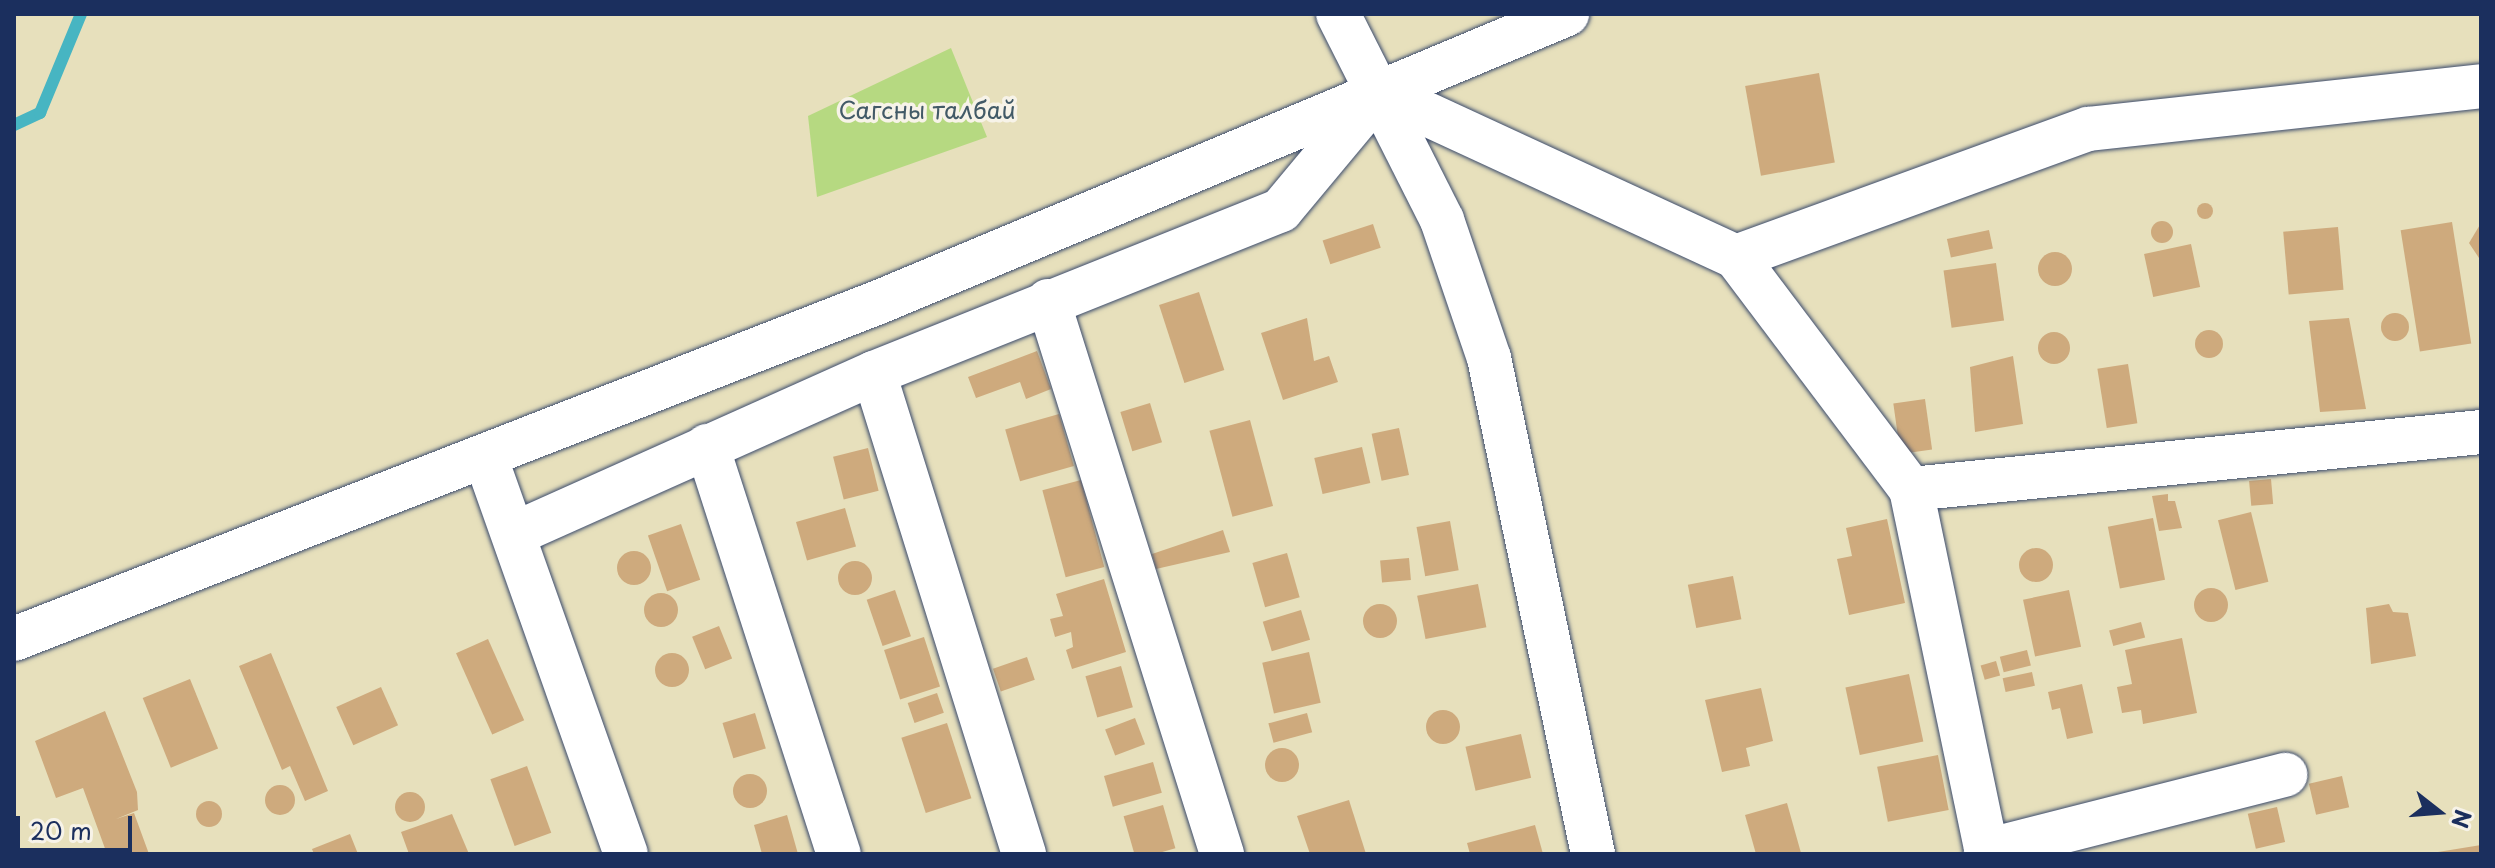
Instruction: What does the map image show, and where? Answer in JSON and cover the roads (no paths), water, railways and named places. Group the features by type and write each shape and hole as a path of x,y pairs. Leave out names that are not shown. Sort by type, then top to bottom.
{"street":[{"path":"1338,14 1442,220 1489,358 1593,854"},
{"path":"14,639 879,302 1567,14"},
{"path":"1736,257 2088,129 2481,86"},
{"path":"1379,92 1736,257 1911,489 1986,853 2285,775"},
{"path":"514,534 874,373 1281,210 1379,92"},
{"path":"1048,301 1222,854"},
{"path":"874,373 1024,854"},
{"path":"1911,489 2481,432"},
{"path":"707,446 839,854"},
{"path":"485,456 622,853"}],"waterway":[{"path":"14,125 40,113 81,14"}],"park label":[{"name":"Сагсны талбай","path":"927,110"}]}
